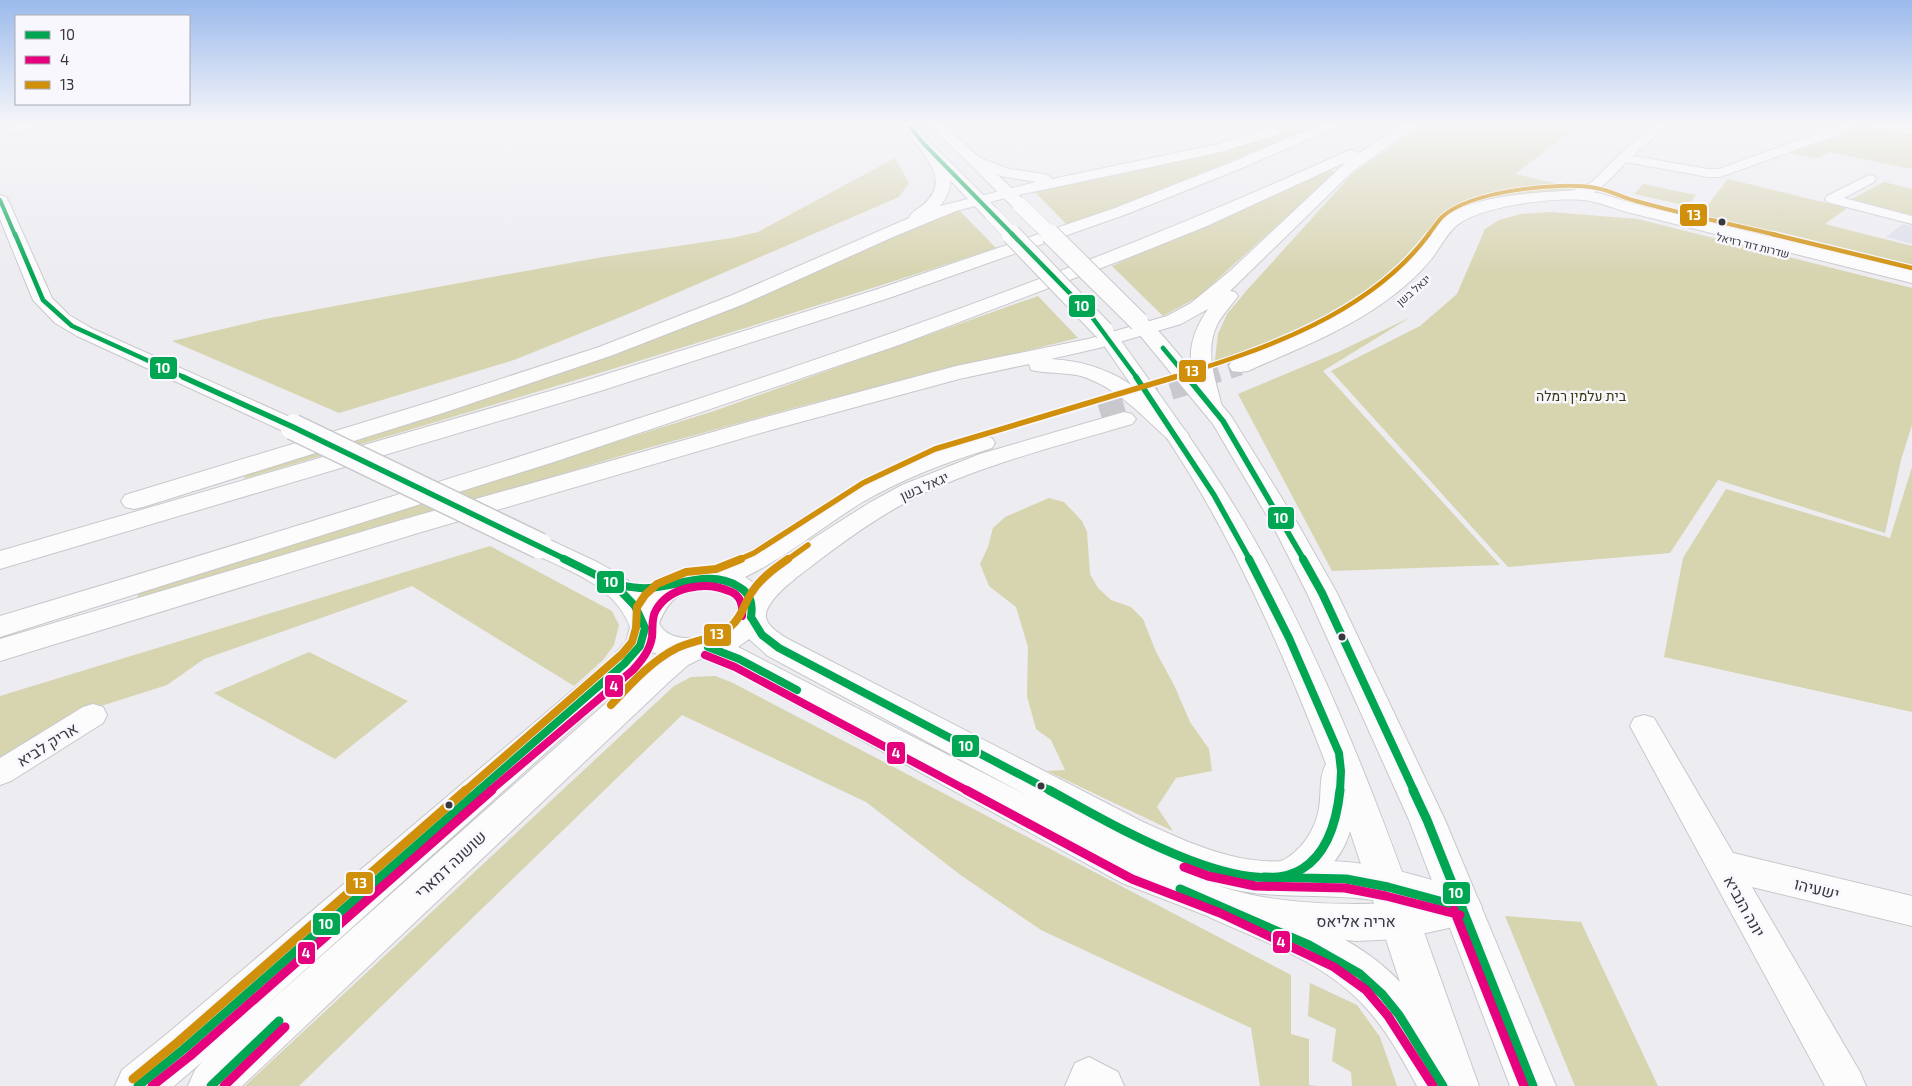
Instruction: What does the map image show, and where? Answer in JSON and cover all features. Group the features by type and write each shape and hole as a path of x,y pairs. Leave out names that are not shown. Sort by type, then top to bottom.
{"main road":[{"path":"887,233 926,212 939,197 944,180 942,174"},
{"path":"953,174 1107,335 1177,435 1225,511 1260,576 1295,650 1340,759 1456,1086"},
{"path":"987,174 1142,326 1211,407 1222,421 1286,526 1322,593 1423,811 1534,1086"},
{"path":"1010,174 1044,179 1082,177 1100,174"},
{"path":"0,542 426,411 606,352 737,300 933,214 985,207 1109,174"},
{"path":"0,560 580,389 882,294 1121,211 1216,174"},
{"path":"0,628 675,414 815,367 1052,283 1166,238 1309,174"},
{"path":"0,650 408,527 763,425 956,373 1142,326 1174,320 1198,307 1237,275 1342,174"},
{"name":"יגאל בשן","path":"1589,198 1498,212 1480,219 1467,227 1449,254 1429,277 1404,298 1364,325 1276,368 1238,374 1373,301 1409,272 1426,254 1442,231 1458,217 1483,206 1514,199 1589,198"},
{"name":"שדרות דוד רזיאל","path":"1589,198 1912,277"},
{"name":"שדרות דוד רזיאל","path":"1589,198 1644,218 1912,284"},
{"path":"0,200 43,300 62,320 84,332 293,427 540,546 614,584 627,595 644,625 651,637 662,644 677,648 701,648 735,635 745,626 752,611 750,596 743,587 732,581 718,578 688,580 673,585 661,592 651,601 645,611 644,625 640,646 616,671 555,722 191,1043 138,1086"},
{"path":"1211,407 1200,360 1201,335 1212,315 1277,237"},
{"path":"956,373 1030,365 1064,365 1103,374 1121,385 1177,435"},
{"name":"יגאל בשן","path":"718,578 758,561 852,498 908,469 969,447 1099,409"},
{"name":"יגאל בשן","path":"752,611 770,586 816,550 862,518 910,491 960,470 1124,419"},
{"path":"614,584 631,588 673,585"},
{"name":"אריה אליאס","path":"752,611 756,628 764,638 779,648 1130,833 1172,853 1210,867 1256,877 1346,879 1393,904 1462,908"},
{"name":"אריה אליאס","path":"701,648 739,659 1136,871 1223,905 1262,915 1357,923 1393,904"},
{"name":"שושנה דמארי","path":"211,1086 660,672 677,658 701,648"},
{"path":"1279,878 1298,872 1329,839 1338,805 1340,759"},
{"path":"1223,905 1312,945 1361,974 1396,1010 1443,1086"}],"street":[{"path":"1589,198 1610,174"},
{"path":"1869,179 1832,199 1912,220"},
{"name":"אריק לביא","path":"0,773 94,715"},
{"name":"יונה הנביא","path":"1644,726 1846,1086"},
{"name":"ישעיהו","path":"1722,865 1912,911"}],"shaded area":[{"path":"1903,224 1912,226 1912,244 1886,237"}],"green space":[{"path":"866,174 904,174 909,183 899,197 628,314 514,360 339,413 172,341 265,319 603,257 732,238 758,232"},
{"path":"1116,174 1199,174 1068,226 1034,191"},
{"path":"1318,174 1334,174 1198,297 1163,316 1112,266"},
{"path":"1352,174 1515,174 1576,188 1567,192 1451,215 1432,232 1415,259 1371,294 1294,337 1214,368 1218,334 1227,314"},
{"path":"1728,179 1847,208 1825,224 1912,246 1912,271 1697,219"},
{"path":"1884,182 1912,189 1912,215 1850,200"},
{"path":"1643,184 1696,195 1688,206 1634,194"},
{"path":"959,210 996,248 620,366 243,479 249,472 452,407"},
{"name":"בית עלמין רמלה","path":"1551,212 1638,219 1912,288 1912,425 1901,460 1885,533 1718,480 1670,553 1508,567 1331,371 1420,326 1457,294 1485,229 1499,220 1521,214"},
{"path":"1038,296 1078,338 809,404 644,449 135,602 140,591 714,411"},
{"path":"1409,318 1323,371 1500,565 1332,571 1238,394 1336,353"},
{"path":"1912,467 1912,712 1664,657 1683,558 1726,489 1890,538"},
{"path":"1049,498 1064,502 1082,521 1087,532 1090,574 1098,588 1111,600 1131,607 1143,619 1156,652 1174,685 1190,722 1209,749 1212,771 1176,778 1157,807 1173,831 1047,771 1065,770 1051,740 1036,729 1027,696 1028,647 1016,607 989,586 980,564 988,547 993,528 1005,517"},
{"path":"490,546 612,611 619,625 614,645 603,660 574,686 412,586 204,659 167,685 101,706 0,766 0,696"},
{"path":"309,652 408,701 335,759 214,693"},
{"path":"715,676 731,682 1291,975 1291,1034 1309,1039 1309,1085 1317,1086 1260,1086 1251,1028 1041,930 962,876 866,802 682,715 299,1086 245,1086 674,686 691,677"},
{"path":"1505,916 1581,922 1658,1086 1575,1086"},
{"path":"1310,983 1357,1005 1380,1037 1397,1086 1352,1086 1351,1072 1332,1061 1336,1029 1308,1016"}],"tunnel":[{"path":"1201,378 1240,366"},
{"path":"1099,409 1205,377"}],"transit line":[{"name":"10","path":"751,617 762,635 779,648 1130,833 1189,860 1234,874 1278,877 1297,872 1308,865 1322,849 1331,832 1340,793 1341,771 1339,753 1289,638 1253,565 1214,495 1148,393 1089,313 953,174"},
{"name":"13","path":"133,1079 178,1042 622,654 632,642 636,628 637,607 645,595 657,584 686,572 716,569 754,553 863,483 935,449 1237,358 1320,321 1368,294 1403,266 1442,217 1454,209 1480,198 1513,190 1580,186 1598,188 1635,201 1912,268"},
{"name":"10","path":"0,200 43,300 72,326 293,427 540,546 614,584 635,606 645,628 640,646 624,664 184,1049 138,1086"},
{"name":"10","path":"1163,348 1223,421 1286,526 1322,593 1427,820 1533,1086"},
{"name":"13","path":"611,705 642,674 668,653 684,645 719,634 731,627 738,619 749,596 758,584 778,566 808,545"},
{"name":"10","path":"614,584 649,588 697,579 721,579 732,582 746,592 751,602 751,617"},
{"name":"4","path":"152,1086 190,1056 453,823 633,670 648,649 653,618 662,602 679,591 689,588 721,588 737,595 742,604 742,616"},
{"name":"10","path":"708,647 739,659 797,690"},
{"name":"4","path":"705,655 735,667 1132,879 1220,913 1334,967 1366,990 1388,1016 1433,1086"},
{"name":"4","path":"1184,867 1208,876 1255,886 1345,888 1386,896 1460,915"},
{"name":"10","path":"1264,877 1346,879 1388,887 1462,907"},
{"name":"10","path":"1180,889 1282,932 1335,958 1360,974 1391,1004 1415,1038 1443,1086"},
{"name":"4","path":"1454,910 1524,1086"},
{"name":"10","path":"211,1086 279,1021"},
{"name":"4","path":"224,1086 285,1027"}]}
